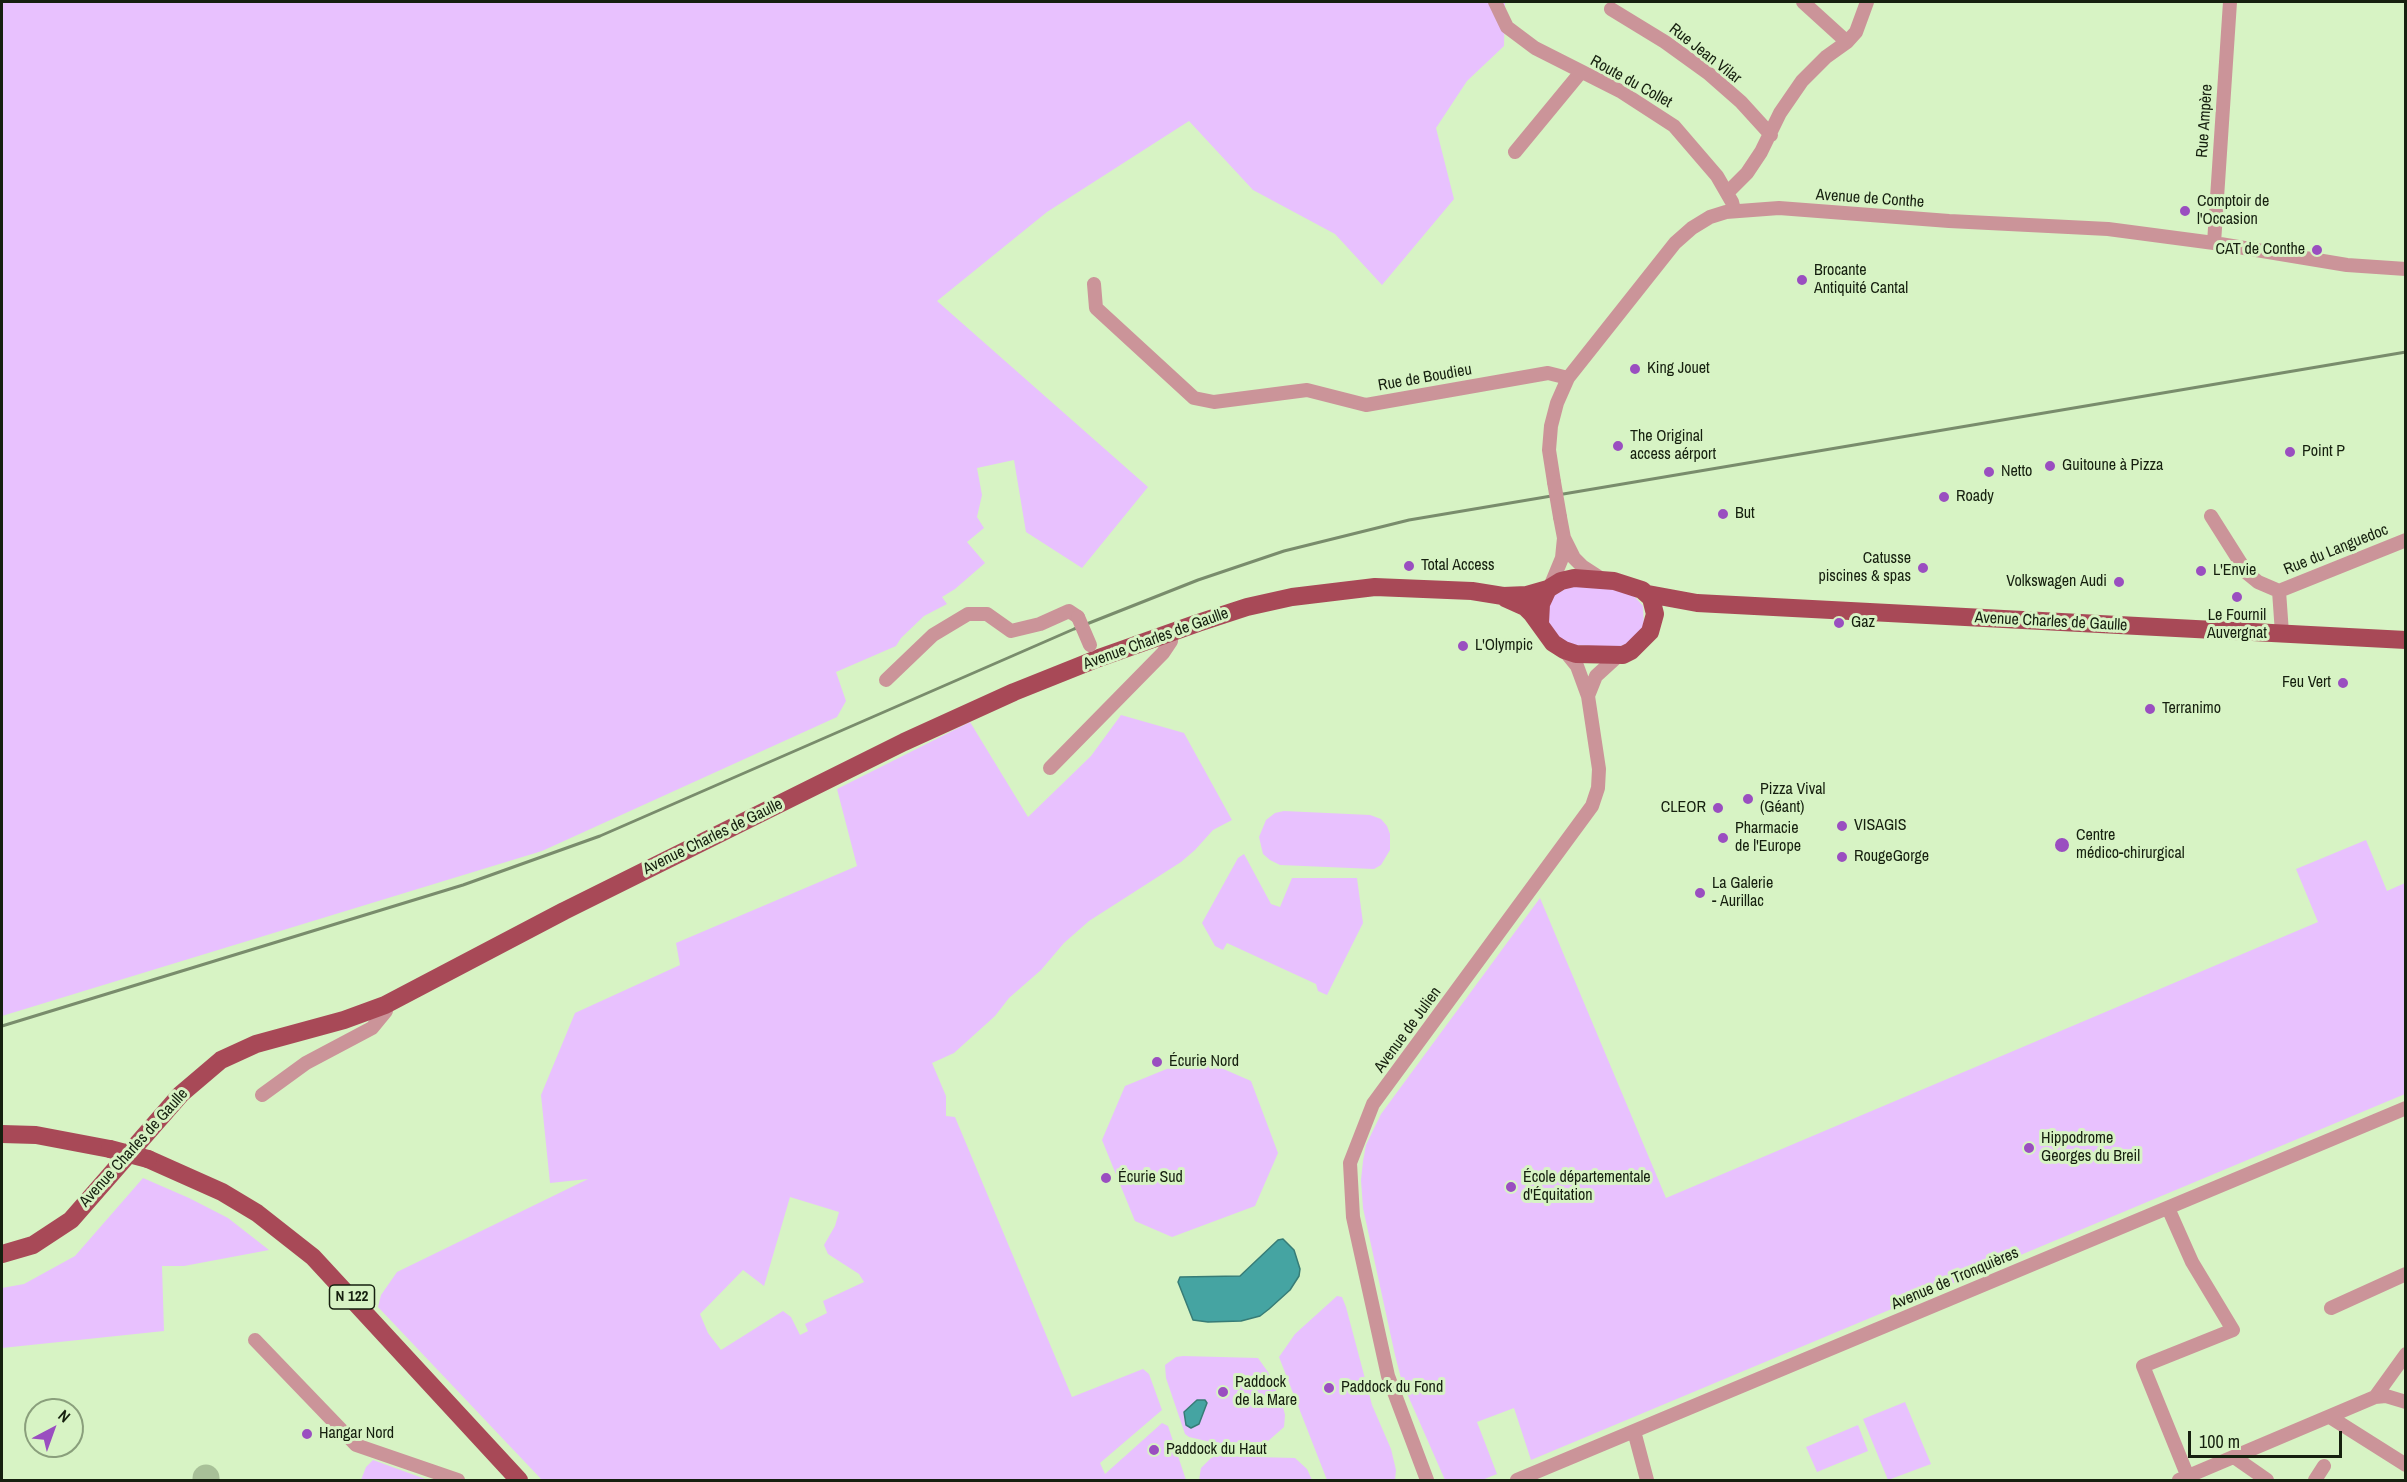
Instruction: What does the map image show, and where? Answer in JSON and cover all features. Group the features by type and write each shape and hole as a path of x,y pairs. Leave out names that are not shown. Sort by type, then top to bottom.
{"main road":[{"path":"1574,578 1603,579 1624,582 1648,594 1653,604 1653,626 1641,643 1631,651 1619,655 1576,654 1553,644 1540,623 1541,604 1549,588 1561,581 1574,578"},
{"name":"Avenue Charles de Gaulle","path":"2,1254 33,1245 71,1220 181,1094 221,1060 256,1044 344,1020 385,1005 564,911 904,742 1014,692 1094,652 1168,634 1247,607 1333,591 1375,587 1472,591 1503,596 1527,595 1549,588"},
{"name":"Avenue Charles de Gaulle","path":"1648,594 1697,603 2406,639"},
{"name":"Avenue Charles de Gaulle","path":"1503,596 1525,608 1540,623"},
{"name":"Avenue Charles de Gaulle","path":"1653,626 1667,614 1697,603"},
{"name":"N 122","path":"2,1134 36,1135 110,1149 148,1159 222,1192 257,1213 313,1257 519,1480"}],"street":[{"name":"Route du Collet","path":"1495,2 1507,27 1534,48 1620,91 1674,126 1695,148 1727,193 1734,210"},
{"path":"1803,2 1847,42"},
{"path":"1727,193 1747,173 1771,135 1780,113 1802,81 1856,32 1867,2"},
{"name":"Rue Ampère","path":"2214,243 2230,2"},
{"name":"Rue Jean Vilar","path":"1611,9 1665,42 1708,73 1741,102 1771,135"},
{"path":"1515,152 1581,72"},
{"name":"Avenue de Conthe","path":"1603,579 1574,558 1564,538 1549,450 1551,426 1557,403 1568,378 1675,243 1692,228 1710,217 1734,210 1779,208 1949,221 2108,229 2214,243 2347,265 2406,269"},
{"name":"Rue de Boudieu","path":"1094,284 1096,308 1194,398 1214,402 1307,390 1366,405 1548,373 1568,378"},
{"name":"Rue du Languedoc","path":"2211,516 2247,573 2258,582 2279,591 2405,543"},
{"name":"Avenue de Conthe","path":"1549,588 1562,558 1564,538"},
{"name":"Rue du Languedoc","path":"2279,591 2282,633"},
{"path":"886,680 933,635 968,614 987,614 1011,631 1041,624 1069,611 1078,617 1094,652"},
{"path":"1050,768 1163,653 1171,641 1168,634"},
{"name":"Avenue de Julien","path":"1427,1480 1388,1376 1353,1217 1350,1163 1373,1104 1592,806 1598,788 1599,769 1588,696 1577,666 1564,650"},
{"path":"1588,696 1596,676 1619,655"},
{"path":"262,1095 306,1063 372,1028 386,1011 385,1005"},
{"name":"Avenue de Tronquières","path":"1517,1480 2406,1108"},
{"path":"2168,1208 2192,1262 2233,1330 2143,1366 2183,1478 2375,1397 2386,1396 2406,1402"},
{"path":"2331,1308 2406,1274"},
{"path":"255,1340 356,1445 458,1480"},
{"path":"2375,1397 2406,1354"},
{"name":"Avenue de Julien","path":"1402,1414 1413,1431 1435,1480"},
{"path":"2330,1417 2406,1465"},
{"path":"1634,1431 1647,1480"},
{"path":"2234,1457 2267,1480"},
{"path":"2315,1480 2324,1466"}],"shaded area":[{"path":"2,2 1505,2 1505,4 1504,46 1467,81 1436,128 1454,199 1382,285 1335,234 1253,190 1189,121 1047,212 937,301 1148,487 1082,568 1026,532 1014,460 977,468 982,495 977,517 984,528 967,542 985,563 942,597 947,604 924,616 901,638 896,646 836,672 846,701 837,717 542,851 2,1016"},
{"path":"1572,585 1628,589 1643,606 1644,626 1632,642 1618,647 1569,645 1562,642 1546,621 1548,604 1553,596"},
{"path":"1121,715 1184,733 1232,820 1213,830 1181,862 1089,921 1064,943 1041,970 1009,998 995,1016 954,1053 932,1063 946,1096 946,1116 955,1117 1072,1397 1143,1369 1149,1374 1162,1410 1100,1463 1105,1474 1162,1423 1168,1426 1186,1480 542,1480 378,1307 381,1295 397,1272 588,1179 550,1183 541,1095 575,1013 680,965 676,943 857,866 837,789 970,722 1028,817 1091,756","holes":["790,1197 839,1212 835,1226 824,1245 828,1254 859,1274 864,1282 823,1301 827,1313 805,1324 808,1331 800,1335 791,1317 783,1311 721,1350 708,1333 700,1314 743,1270 764,1286"]},
{"path":"1284,811 1370,815 1381,819 1390,834 1390,850 1381,865 1374,869 1280,865 1263,854 1259,837 1266,820 1275,813"},
{"name":"Hippodrome Georges du Breil","path":"2366,840 2387,891 2405,883 2405,1094 1531,1460 1514,1408 1477,1422 1497,1474 1482,1480 1445,1480 1402,1382 1395,1355 1363,1208 1361,1180 1363,1161 1366,1145 1381,1114 1540,898 1666,1198 2318,922 2296,869"},
{"path":"1244,854 1271,904 1280,907 1292,878 1357,878 1363,923 1327,995 1318,991 1316,984 1227,943 1223,950 1215,946 1202,923 1238,858"},
{"path":"1196,1057 1251,1081 1278,1153 1255,1206 1172,1237 1135,1221 1102,1140 1125,1086"},
{"path":"143,1178 228,1218 269,1250 184,1266 162,1266 164,1331 2,1348 2,1288 24,1284 75,1256"},
{"name":"Paddock du Fond","path":"1337,1296 1342,1297 1346,1307 1372,1405 1391,1449 1396,1470 1395,1480 1327,1480 1279,1357 1295,1334"},
{"name":"Paddock de la Mare","path":"1176,1357 1258,1358 1268,1372 1283,1407 1284,1427 1267,1442 1215,1443 1189,1437 1185,1434 1166,1378 1165,1365"},
{"path":"1905,1402 1931,1464 1888,1480 1863,1419"},
{"path":"1858,1425 1868,1451 1817,1472 1806,1447"},
{"path":"1217,1456 1295,1458 1307,1469 1312,1480 1199,1480 1201,1468 1211,1458"},
{"path":"373,1460 428,1480 361,1480 366,1467"}],"water":[{"path":"1283,1239 1294,1250 1300,1269 1299,1276 1290,1290 1269,1309 1260,1316 1241,1321 1193,1320 1178,1282 1180,1277 1240,1276 1278,1240"},
{"path":"1197,1400 1205,1400 1207,1403 1199,1424 1191,1428 1186,1425 1184,1412"}],"railway":[{"path":"2,1026 463,885 600,836 1074,629 1198,580 1284,551 1409,520 2406,352"}],"place":[{"name":"Comptoir de l'Occasion","path":"2185,211"},
{"name":"CAT de Conthe","path":"2317,250"},
{"name":"Brocante Antiquité Cantal","path":"1802,280"},
{"name":"King Jouet","path":"1635,369"},
{"name":"The Original access aérport","path":"1618,446"},
{"name":"Point P","path":"2290,452"},
{"name":"Guitoune à Pizza","path":"2050,466"},
{"name":"Netto","path":"1989,472"},
{"name":"Roady","path":"1944,497"},
{"name":"But","path":"1723,514"},
{"name":"Total Access","path":"1409,566"},
{"name":"Catusse piscines & spas","path":"1923,568"},
{"name":"L'Envie","path":"2201,571"},
{"name":"Volkswagen Audi","path":"2119,582"},
{"name":"Le Fournil Auvergnat","path":"2237,597"},
{"name":"Gaz","path":"1839,623"},
{"name":"L'Olympic","path":"1463,646"},
{"name":"Feu Vert","path":"2343,683"},
{"name":"Terranimo","path":"2150,709"},
{"name":"Pizza Vival (Géant)","path":"1748,799"},
{"name":"CLEOR","path":"1718,808"},
{"name":"VISAGIS","path":"1842,826"},
{"name":"Pharmacie de l'Europe","path":"1723,838"},
{"name":"Centre médico-chirurgical","path":"2062,845"},
{"name":"RougeGorge","path":"1842,857"},
{"name":"La Galerie - Aurillac","path":"1700,893"},
{"name":"Écurie Nord","path":"1157,1062"},
{"name":"Hippodrome Georges du Breil","path":"2029,1148"},
{"name":"Écurie Sud","path":"1106,1178"},
{"name":"École départementale d'Équitation","path":"1511,1187"},
{"name":"Paddock du Fond","path":"1329,1388"},
{"name":"Paddock de la Mare","path":"1223,1392"},
{"name":"Hangar Nord","path":"307,1434"},
{"name":"Paddock du Haut","path":"1154,1450"}]}
